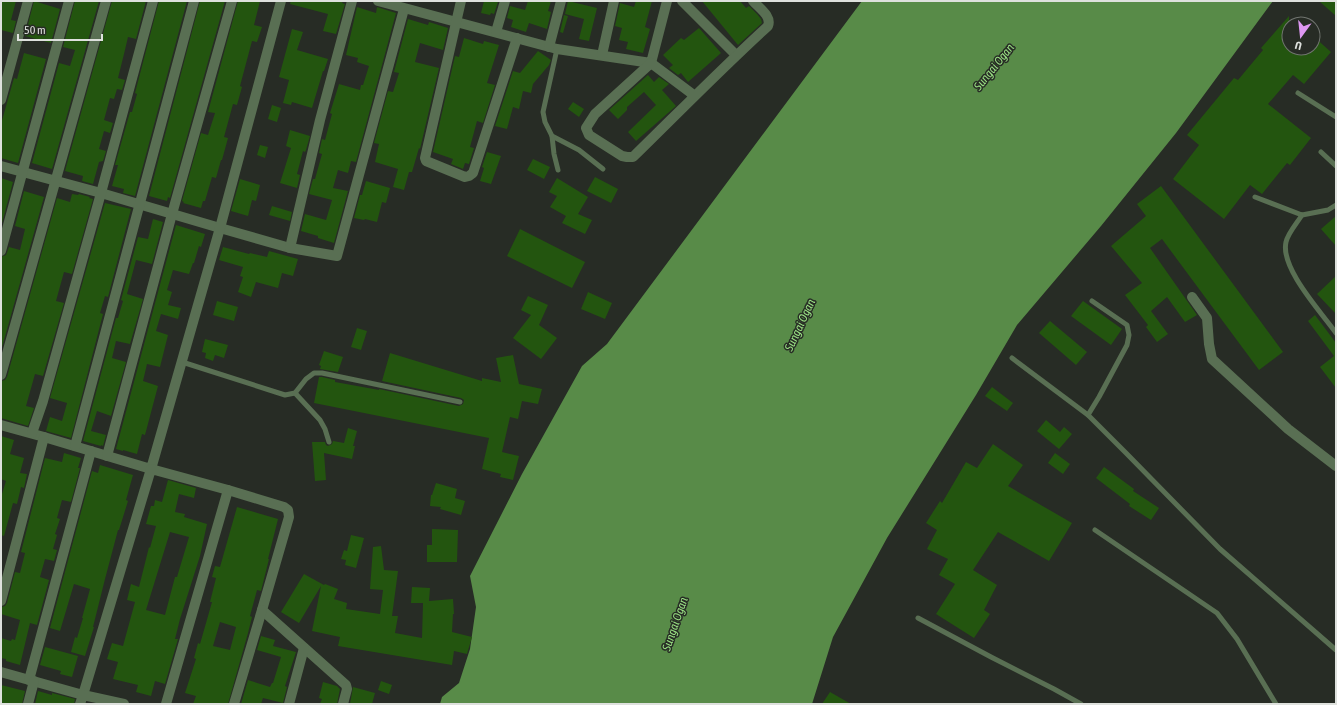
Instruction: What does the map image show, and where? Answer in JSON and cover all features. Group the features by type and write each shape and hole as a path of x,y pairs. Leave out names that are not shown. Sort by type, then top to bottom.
{"street":[{"path":"1,100 28,1"},
{"path":"1,252 70,1"},
{"path":"1,375 106,1"},
{"path":"32,433 43,401 152,1"},
{"path":"75,446 194,1"},
{"path":"107,456 172,214 232,1"},
{"path":"82,699 182,362 220,228 281,1"},
{"path":"290,248 320,120 352,1"},
{"path":"378,1 399,5 455,22 553,48 651,63 695,96"},
{"path":"461,1 425,158 426,161 465,177 473,173 517,38"},
{"path":"496,32 505,1"},
{"path":"553,48 561,1"},
{"path":"602,55 614,1"},
{"path":"667,1 651,63 595,114 586,128 589,135 622,156 633,156 736,55 768,26 770,22 769,18 753,1"},
{"path":"682,1 736,55"},
{"path":"1,166 101,192 140,205 290,248 335,257 339,254 399,5"},
{"path":"1192,297 1207,318 1208,344 1212,359 1288,430 1336,466"},
{"path":"1,425 228,490 284,507 288,510 289,517 234,704"},
{"path":"1,601 44,437"},
{"path":"28,704 31,680 91,451"},
{"path":"166,704 228,490"},
{"path":"262,610 346,685 347,689 343,704"},
{"path":"289,704 304,648"},
{"path":"1,672 31,680 82,699 124,704"}],"lane":[{"path":"553,48 543,112 545,122 552,136 558,170"},
{"path":"1298,93 1336,117"},
{"path":"552,136 579,150 603,168"},
{"path":"1321,152 1336,166"},
{"path":"1255,197 1302,215 1328,210 1336,205"},
{"path":"1302,215 1286,240 1285,249 1287,258 1292,274 1336,333"},
{"path":"1088,415 1127,345 1129,335 1127,325 1092,301"},
{"path":"1012,358 1088,415 1220,549 1336,650"},
{"path":"182,362 285,395 295,393 306,379 314,373 322,373 460,402"},
{"path":"295,393 320,420 325,429 328,442"},
{"path":"1095,530 1217,612 1237,639 1276,704"},
{"path":"918,618 991,657 1054,688 1081,704"}],"water":[{"name":"Sungai Ogan","path":"862,1 1273,1 1176,133 1101,226 1017,325 976,395 887,538 833,637 812,704 440,704 442,697 459,683 470,649 476,607 470,576 522,474 582,366 607,344"}],"building":[{"path":"1,1 16,1 11,20 16,21 13,33 1,30"},
{"path":"34,1 60,9 51,43 25,36"},
{"path":"75,1 99,1 52,169 32,163 59,63 70,66 75,50 63,47"},
{"path":"112,1 146,1 136,39 128,37 118,78 125,80 122,90 117,89 114,99 110,98 104,120 113,123 110,133 104,131 99,149 106,151 103,161 99,162 93,184 82,181 83,176 65,171"},
{"path":"159,1 187,1 135,196 123,193 124,189 112,186 118,165 115,165 130,112 132,112 137,94 135,93"},
{"path":"200,1 225,1 170,198 168,197 167,201 149,196"},
{"path":"238,1 260,1 254,25 262,27 257,42 252,41 240,86 242,87 237,105 233,104 224,137 228,138 222,160 216,178 212,177 205,201 203,201 201,208 183,203 184,202 182,201 201,133 208,135 215,113 208,112"},
{"path":"291,1 343,1 342,3 345,4 336,34 323,31 328,14 290,4"},
{"path":"484,1 498,2 494,14 491,13 490,15 481,13"},
{"path":"528,1 551,1 548,11 551,12 547,29 529,23 526,32 511,27 513,20 507,18 510,6 525,10"},
{"path":"568,1 597,8 589,41 579,39 584,19 565,14"},
{"path":"636,1 652,1 645,27 650,29 643,53 626,49 628,42 619,40 622,28 615,26 620,3 634,7"},
{"path":"702,1 740,1 746,8 749,6 757,14 762,23 738,45"},
{"path":"1319,1 1336,1 1336,16"},
{"path":"357,7 376,13 377,7 396,13 356,162 351,161 348,173 338,170 333,188 348,191 334,243 301,231 305,214 326,220 332,200 309,194 322,154 319,153 322,139 325,140 332,114 330,113 339,84 360,90 369,66 357,62 358,58 346,55"},
{"path":"564,15 568,16 563,33 560,32"},
{"path":"408,19 428,25 429,22 448,28 443,50 420,43 415,62 439,68 420,149 419,148 412,172 409,172 404,190 393,187 398,169 375,162 379,144 374,143 388,91 393,92 399,73 394,72"},
{"path":"1281,25 1281,56 1321,56 1321,43 1331,52 1304,84 1293,75 1268,104 1311,138 1290,165 1287,163 1262,194 1250,185 1224,219 1173,179 1199,145 1187,135 1234,78 1238,80 1263,50 1261,48"},
{"path":"699,28 721,53 688,82 681,73 678,75 669,68 673,65 663,55 681,38 684,40"},
{"path":"292,29 303,32 297,50 328,59 312,108 292,102 291,105 283,103 289,80 279,77"},
{"path":"464,38 483,44 484,41 499,45 487,83 495,85 483,123 477,121 470,147 474,148 469,164 465,163 463,169 451,164 453,159 433,152 455,56 459,57"},
{"path":"538,51 551,60 549,65 533,84 531,93 523,91 519,109 513,107 507,129 495,126 513,71 520,73"},
{"path":"24,53 46,59 18,163 1,158 1,124 14,78 17,79"},
{"path":"648,75 654,82 659,77 669,84 662,90 676,106 636,141 628,132 656,105 644,92 627,107 627,110 618,119 609,110"},
{"path":"573,102 584,109 579,117 568,109"},
{"path":"272,105 281,108 277,122 268,119"},
{"path":"290,130 310,136 306,150 305,152 303,151 297,174 300,175 297,188 280,183 291,148 286,146"},
{"path":"260,145 268,147 265,158 257,155"},
{"path":"487,152 501,156 491,184 480,181 484,168 482,167"},
{"path":"533,159 550,167 544,179 527,170"},
{"path":"595,177 618,189 611,203 587,191"},
{"path":"1,178 13,182 2,223 1,222"},
{"path":"557,178 588,197 578,214 592,220 585,234 562,223 566,216 550,207 557,196 549,192"},
{"path":"240,179 260,185 256,201 252,200 248,216 231,211"},
{"path":"366,181 390,188 386,203 382,202 377,222 354,218 360,195 362,195"},
{"path":"1161,186 1283,352 1259,370 1162,239 1150,248 1197,315 1185,322 1167,297 1151,311 1168,334 1157,342 1146,327 1148,325 1125,295 1142,283 1111,246 1146,216 1137,204"},
{"path":"24,191 44,197 1,351 1,257 6,255 9,247 20,250 25,229 15,226"},
{"path":"72,194 79,194 93,199 72,274 64,272 56,301 64,303 43,376 35,374 26,406 34,408 28,426 1,418 1,381 5,380 7,377 57,198 70,202"},
{"path":"105,203 131,209 108,297 105,296 100,313 103,314 71,438 46,431 50,417 62,421 67,403 50,398"},
{"path":"272,206 292,212 290,221 269,215"},
{"path":"1336,216 1336,246 1321,229"},
{"path":"153,219 163,222 152,264 136,260 127,294 143,299 130,344 116,341 112,358 126,362 111,416 97,411 91,431 106,435 103,446 101,446 83,441 116,318 118,318 123,301 121,300 138,237 148,239"},
{"path":"176,225 205,234 189,274 173,270 167,290 172,292 168,305 181,308 178,319 161,314 156,331 168,335 160,367 147,364 143,381 158,386 145,435 142,434 137,454 116,449"},
{"path":"520,229 585,262 572,288 507,256"},
{"path":"223,247 267,257 269,251 298,259 293,276 282,273 278,288 256,282 251,297 238,292 243,277 240,276 243,267 219,260"},
{"path":"1336,276 1336,314 1317,294"},
{"path":"588,292 612,303 605,319 581,309"},
{"path":"528,296 548,305 539,325 557,338 541,359 513,338 531,315 521,310"},
{"path":"217,301 238,307 234,321 213,315"},
{"path":"1083,301 1122,329 1111,345 1071,316"},
{"path":"1315,315 1336,343 1336,388 1320,367 1334,356 1308,321"},
{"path":"1050,321 1087,352 1076,365 1039,333"},
{"path":"357,328 367,331 361,350 351,347"},
{"path":"205,339 228,345 224,358 215,355 213,361 205,358 206,353 202,352"},
{"path":"324,351 343,357 338,372 320,369 321,366 319,365"},
{"path":"390,353 482,381 482,378 501,382 496,358 513,355 519,384 542,389 538,404 522,401 518,419 510,417 502,452 519,456 513,480 500,477 501,474 482,469 489,438 314,403 319,377 322,377 335,380 335,382 379,389 459,406 463,404 464,400 461,398 382,381"},
{"path":"992,387 1013,403 1007,411 985,396"},
{"path":"1046,420 1060,432 1064,427 1072,434 1059,449 1037,431"},
{"path":"348,428 357,431 353,446 355,446 352,459 324,453 326,480 315,481 312,442 325,442 328,446 332,444 333,441 344,443"},
{"path":"1,436 14,440 10,454 24,458 20,473 27,474 24,488 21,487 17,504 13,503 4,536 1,535 1,497 6,481 1,479"},
{"path":"993,444 1023,465 1008,486 1072,523 1049,561 998,532 973,570 997,585 984,610 990,614 974,638 936,614 955,584 939,575 948,559 927,549 937,530 926,523 940,501 942,503 966,462 977,468"},
{"path":"64,453 81,458 78,468 80,468 71,502 62,500 57,518 60,519 55,534 57,535 53,549 57,550 54,561 45,559 40,577 49,580 37,625 30,623 20,665 1,658 1,638 11,641 12,639 15,640 20,620 1,614 1,610 7,603 15,572 20,573 25,553 21,552 45,458 62,462"},
{"path":"1055,453 1070,464 1063,474 1048,463"},
{"path":"100,465 133,475 126,500 128,501 118,530 94,627 85,656 71,652 75,637 77,638 90,589 74,584 60,631 50,628 92,471 98,473"},
{"path":"1104,467 1134,489 1133,491 1159,508 1151,520 1129,506 1130,504 1096,478"},
{"path":"168,480 196,488 194,498 179,494 175,512 185,514 184,517 207,524 200,556 180,619 175,639 178,639 165,684 155,681 151,696 136,692 138,685 113,679 118,662 107,659 112,643 123,646 135,602 127,600 131,584 139,587 156,526 146,524 151,506 154,506 155,500 162,502","holes":["170,532 189,537 177,577 175,577 165,615 146,610"]},
{"path":"436,483 457,489 455,498 465,501 461,515 440,509 441,507 430,506 431,495"},
{"path":"237,507 278,519 261,591 257,590 250,616 252,617 248,633 228,704 193,704 196,696 185,693 196,659 194,658 198,643 200,644 212,602 210,602 216,578 212,577 215,566 220,567","holes":["220,622 236,627 230,650 213,646"]},
{"path":"432,529 458,530 457,562 427,562 427,545 432,545"},
{"path":"351,535 364,538 356,568 345,565 346,560 341,559 344,550 347,551"},
{"path":"381,546 384,570 398,571 392,616 398,616 395,633 422,638 423,603 411,603 412,587 430,588 429,601 453,599 454,614 452,632 472,637 467,654 454,651 452,665 338,646 340,637 312,631 321,586 299,623 281,612 304,574 324,585 325,584 338,589 334,599 347,603 346,609 380,614 383,590 370,589 373,547"},
{"path":"261,636 275,640 273,646 296,652 285,686 287,687 283,703 263,698 261,704 241,704 248,680 270,687 273,683 281,657 257,650"},
{"path":"45,647 78,656 72,677 60,674 61,671 40,665"},
{"path":"381,681 392,685 389,694 378,690"},
{"path":"323,682 337,686 340,689 337,704 320,704 322,699 319,698"},
{"path":"1,685 25,691 22,704 1,704"},
{"path":"353,687 375,693 372,704 350,704"},
{"path":"38,691 75,699 74,704 35,704"},
{"path":"830,692 851,704 822,704"}]}
